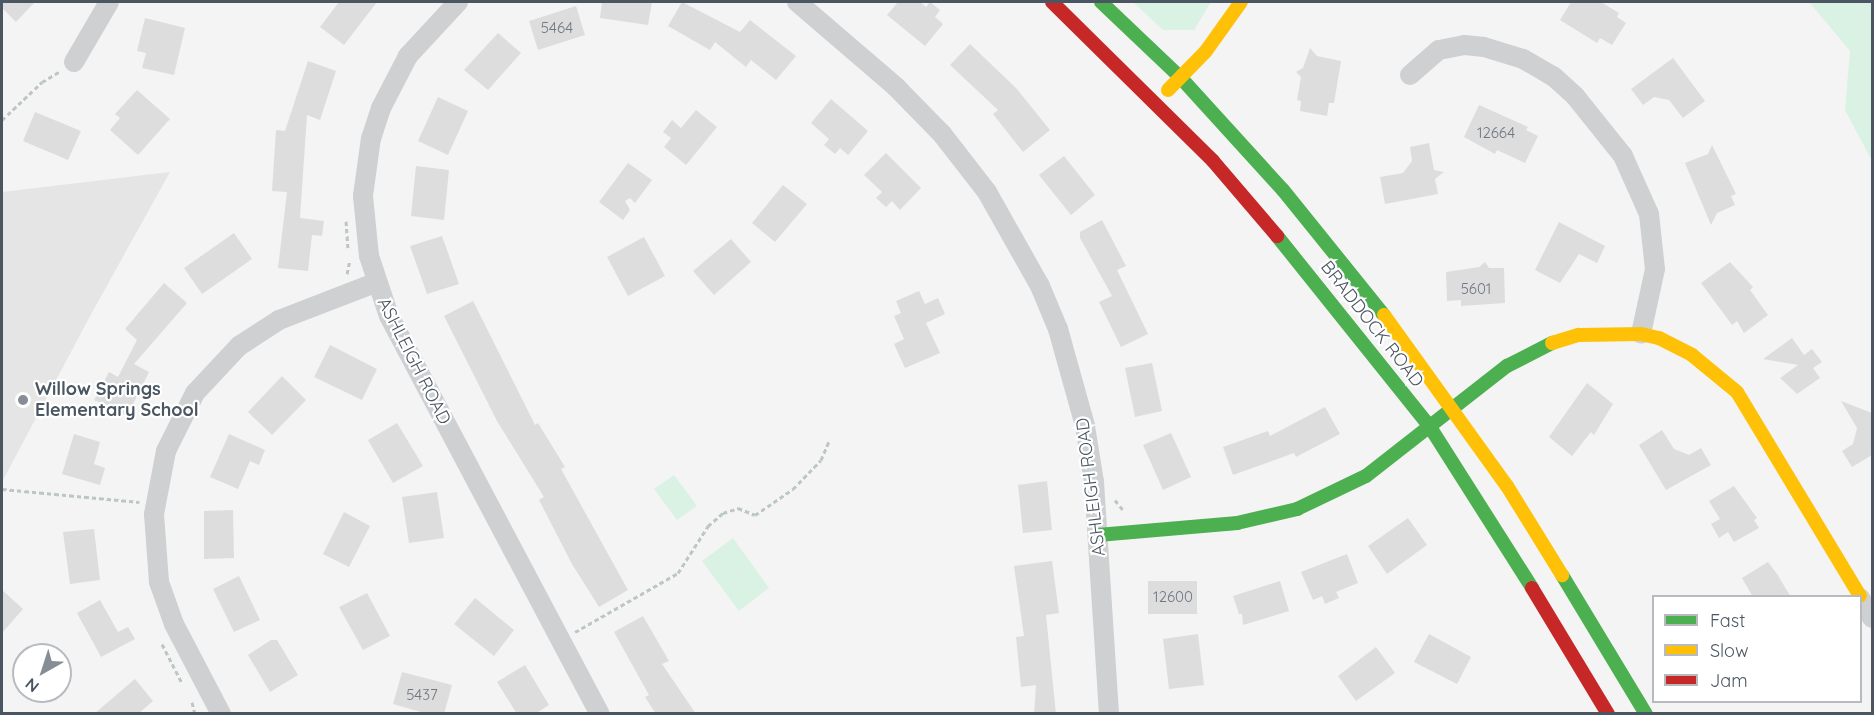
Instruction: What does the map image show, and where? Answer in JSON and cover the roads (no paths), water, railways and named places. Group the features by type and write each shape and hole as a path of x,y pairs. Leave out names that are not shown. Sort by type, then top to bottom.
{"main road":[{"name":"BRADDOCK ROAD","path":"1052,2 1156,101 1269,225 1430,428 1608,714"},
{"name":"BRADDOCK ROAD","path":"1101,2 1181,78 1283,190 1373,299 1454,406 1646,714"},
{"path":"1156,101 1181,78 1233,18 1241,2"},
{"path":"1098,535 1237,523 1298,509 1366,476 1430,428 1454,406 1538,347 1579,335 1641,334 1659,338 1692,355 1737,392 1859,595"}],"street":[{"path":"74,62 109,2"},
{"name":"ASHLEIGH ROAD","path":"458,2 408,56 385,99 371,138 363,196 364,230 375,283 389,316 600,714"},
{"name":"ASHLEIGH ROAD","path":"797,2 896,87 942,134 987,192 1024,254 1058,329 1076,387 1094,482 1109,714"},
{"path":"1410,75 1439,50 1465,45 1484,47 1523,60 1553,76 1575,96 1623,156 1649,214 1655,269 1641,334"},
{"path":"221,714 166,605 154,551 156,503 161,468 180,420 216,367 239,346 279,320 375,283"},
{"path":"1862,600 1872,618"}],"place":[{"name":"Willow Springs Elementary School","path":"23,400"}]}
